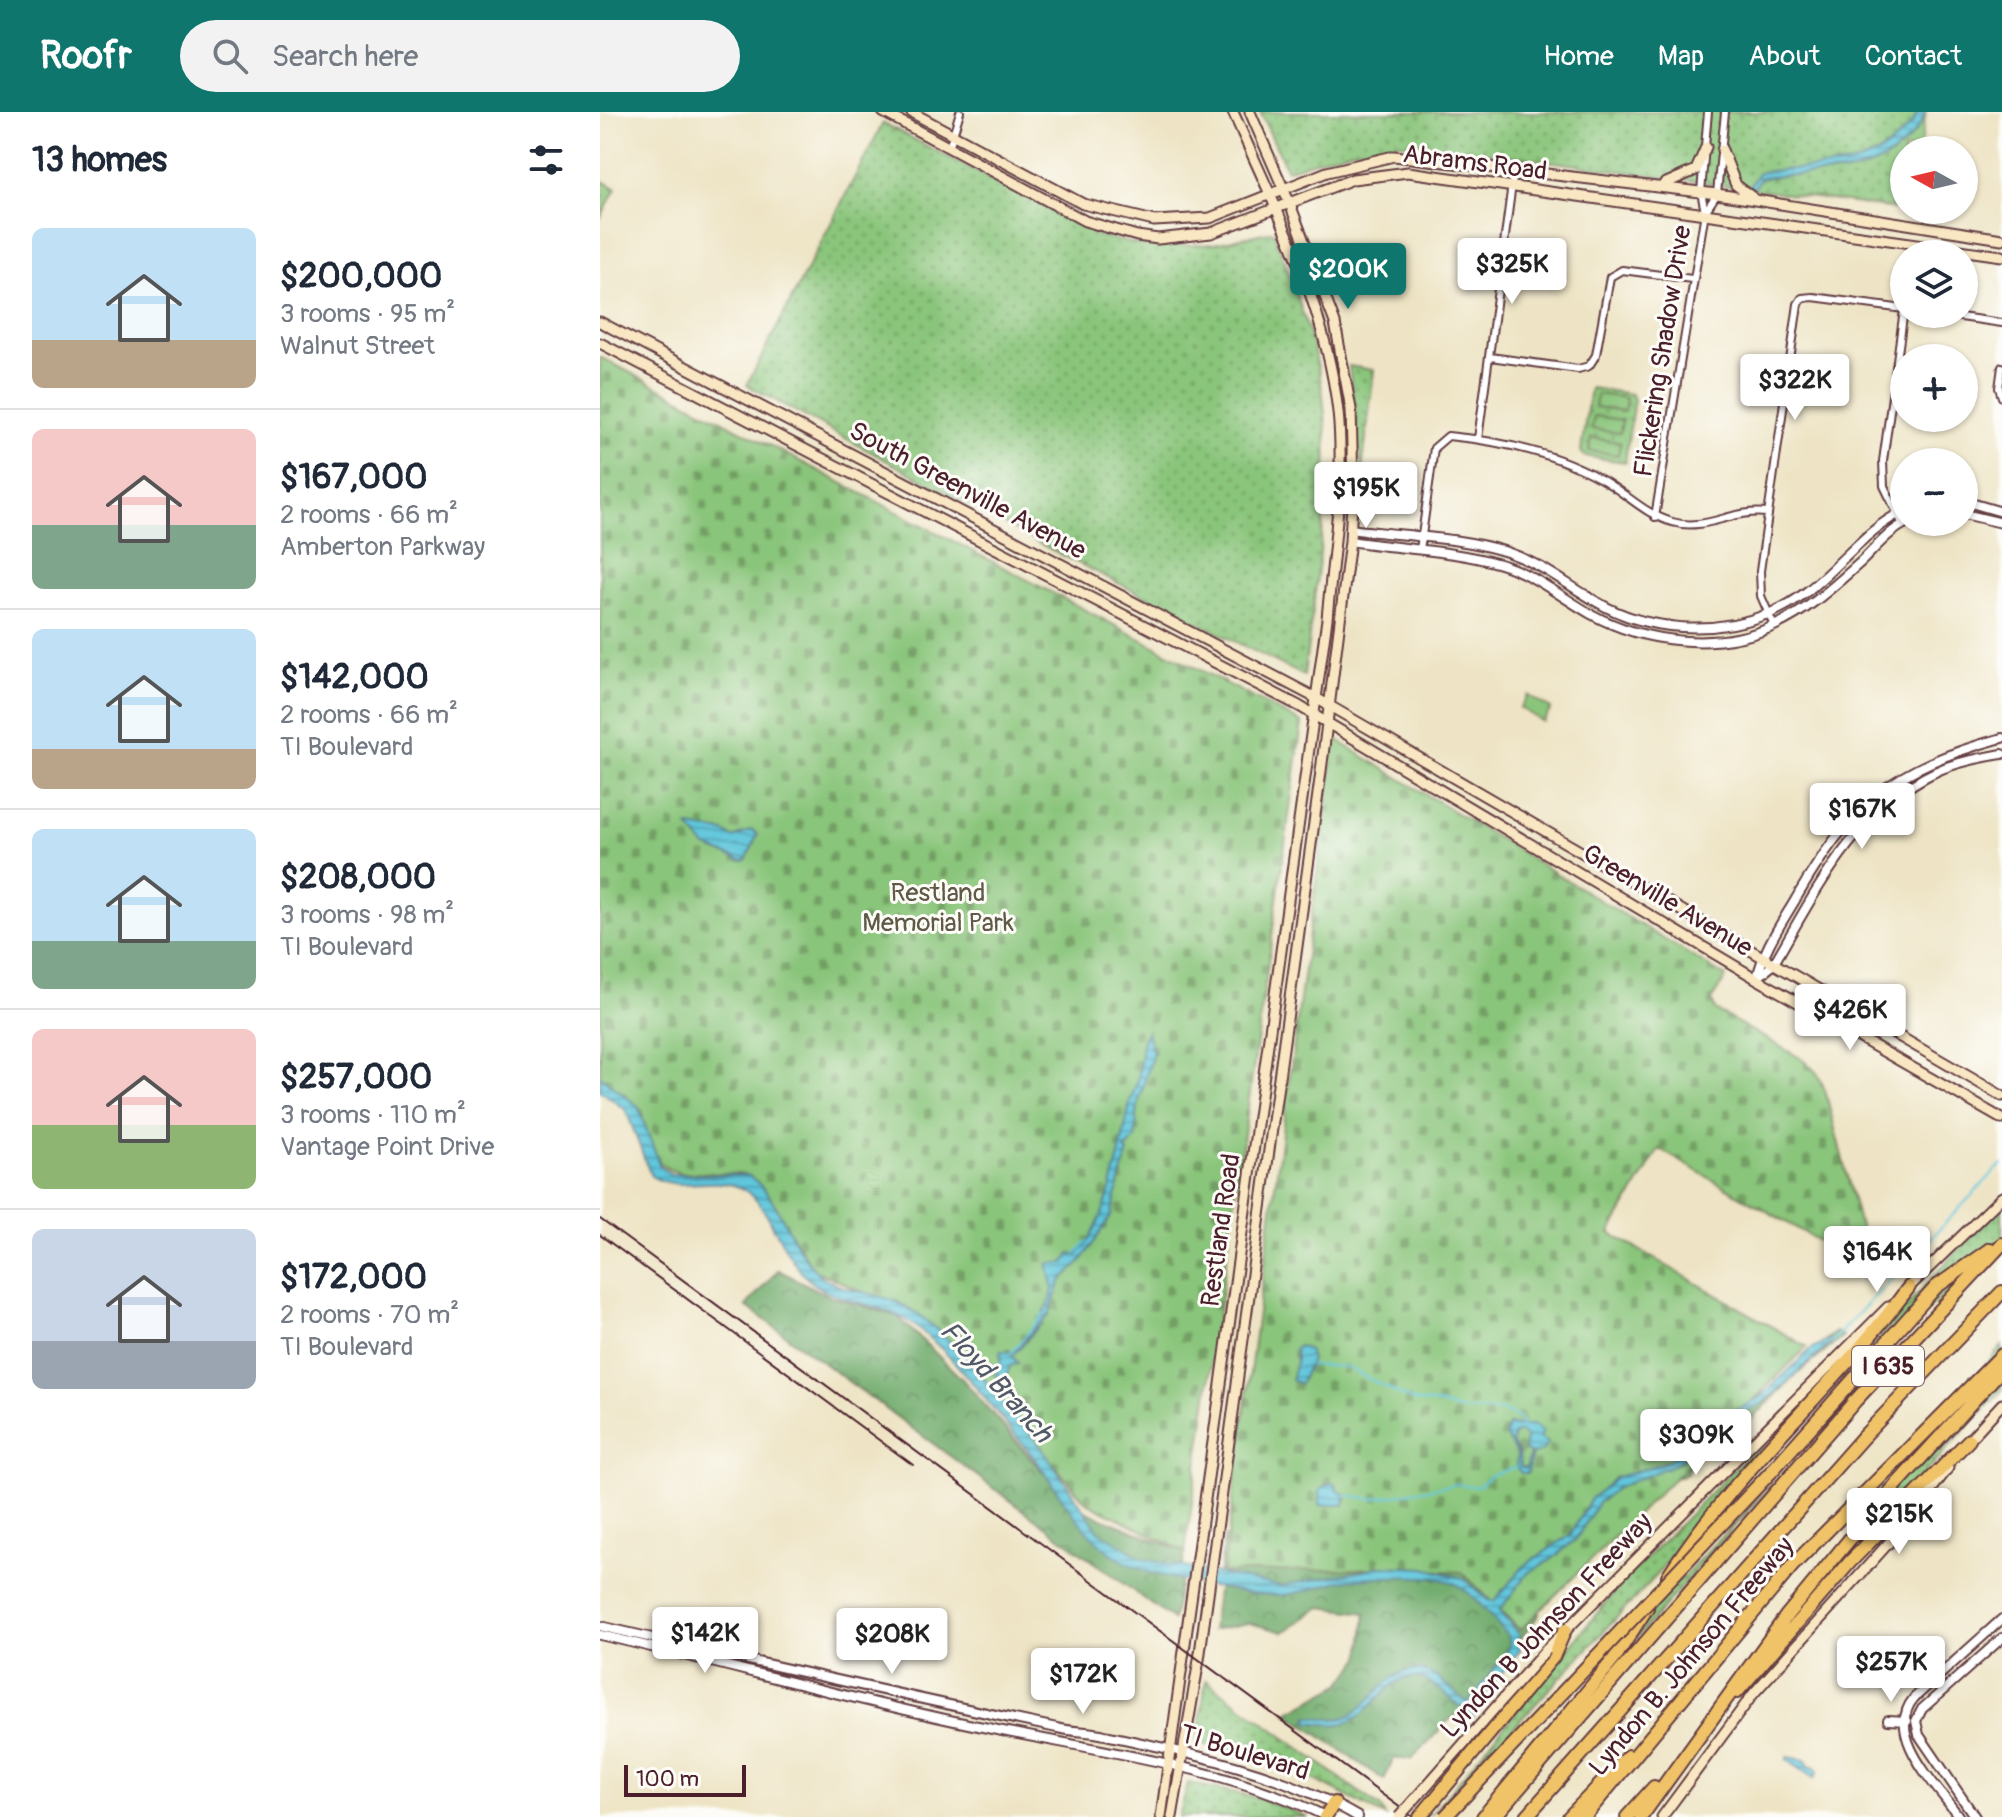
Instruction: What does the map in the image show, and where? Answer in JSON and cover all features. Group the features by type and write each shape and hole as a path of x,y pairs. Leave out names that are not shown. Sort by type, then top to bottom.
{"highway":[{"path":"1445,1817 1770,1473 1936,1287 2002,1242"},
{"name":"Lyndon B. Johnson Freeway","path":"1492,1813 1855,1401 2002,1242"},
{"path":"1492,1813 1614,1659 1684,1552 1723,1500 1874,1335 1909,1287"},
{"path":"1526,1817 1863,1437 2002,1292"},
{"name":"Lyndon B. Johnson Freeway","path":"1584,1817 1793,1565 2002,1355"},
{"path":"1641,1817 1749,1663 1878,1505 2002,1369"},
{"path":"1627,1817 1850,1562 1969,1440"},
{"path":"1420,1817 1565,1630"},
{"path":"1569,1817 1612,1769 1655,1733"},
{"path":"1326,1817 1334,1803"}],"main road":[{"name":"Abrams Road","path":"883,112 1052,204 1104,228 1158,239 1211,233 1353,179 1394,172 1705,212 2002,256"},
{"name":"Abrams Road","path":"911,112 1058,192 1107,212 1170,222 1210,218 1339,168 1394,156 1652,185 2002,239"},
{"name":"Restland Road","path":"1161,1817 1327,619 1338,486 1338,413 1326,346 1310,292 1233,112"},
{"name":"Restland Road","path":"1172,1817 1203,1625 1350,541 1351,409 1340,342 1326,293 1250,112"},
{"path":"1652,185 1688,176 1696,170 1706,147"},
{"path":"1722,150 1736,185 1754,198 1774,204"},
{"path":"1052,204 1058,192"},
{"name":"South Greenville Avenue","path":"600,322 1316,698"},
{"path":"1326,346 1340,342"},
{"name":"South Greenville Avenue","path":"600,343 1314,715"},
{"path":"712,401 721,385"},
{"path":"1191,652 1199,637"},
{"path":"1252,682 1259,668"},
{"name":"Greenville Avenue","path":"1316,698 1890,1034 2002,1096"},
{"name":"Greenville Avenue","path":"1314,715 1757,979 2002,1119"},
{"path":"1563,863 1572,848"},
{"path":"1880,1051 1890,1034"},
{"path":"1988,1111 2002,1126"},
{"name":"Lyndon B Johnson Freeway","path":"1565,1630 1823,1370 2002,1197"},
{"path":"1662,1817 1754,1693 1902,1528 1969,1440 2002,1404"},
{"path":"1189,1623 1203,1625"},
{"name":"Lyndon B Johnson Freeway","path":"1399,1817 1550,1653"}],"street":[{"path":"949,148 955,137 960,112"},
{"name":"Flickering Shadow Drive","path":"1655,517 1705,212 1701,192 1708,112"},
{"path":"1705,212 1717,194 1725,112"},
{"path":"1478,439 1514,169"},
{"path":"1490,357 1578,369 1589,366 1596,355 1612,276 1622,270 1692,279"},
{"path":"1774,626 1760,585 1767,513 1798,304 1802,298 1813,297 1890,307"},
{"path":"1978,320 2002,323"},
{"path":"1890,496 1884,486 1883,461 1901,328"},
{"path":"2002,367 1999,388 2002,397"},
{"path":"1420,552 1436,444 1448,436 1511,444 1566,462 1601,478 1655,517 1698,526 1732,513 1767,513"},
{"path":"1978,505 2002,512"},
{"path":"1978,517 2002,523"},
{"path":"1350,529 1483,546 1519,557 1562,577 1610,609 1653,625 1717,627 1769,614 1810,590 1890,522"},
{"path":"1350,541 1511,568 1595,616 1646,636 1692,641 1726,638 1774,626 1823,597 1891,536"},
{"path":"1757,979 1761,959 1825,848 1847,821 1898,778 1924,763 1944,754 2002,738"},
{"path":"1757,979 1773,965 1857,832 1898,794 1937,771 2002,754"},
{"path":"1847,821 1857,832"},
{"path":"1959,1817 1908,1743 1903,1720 1914,1698 2002,1619"},
{"name":"TI Boulevard","path":"600,1626 1172,1751 1268,1776 1334,1803 1358,1817"},
{"name":"TI Boulevard","path":"600,1635 866,1700 1264,1789 1326,1817"},
{"path":"1975,1817 1919,1735 1916,1721 1922,1709 2002,1638"},
{"path":"866,1700 868,1687"},
{"path":"1888,1720 1916,1721"}],"green space":[{"path":"1260,112 1926,112 1922,136 1890,136 1890,208 1417,143 1367,147 1287,170"},
{"path":"883,123 1099,236 1150,247 1214,244 1273,231 1312,344 1325,414 1324,512 1304,676 1050,549 747,385"},
{"path":"600,180 616,188 600,219"},
{"name":"Restland Memorial Park","path":"600,357 1302,723 1185,1552 1086,1502 946,1340 912,1314 814,1270 762,1189 743,1174 680,1173 659,1162 634,1103 600,1080"},
{"path":"1349,366 1374,370 1362,472"},
{"path":"1590,388 1631,394 1634,399 1625,462 1584,456 1581,451"},
{"path":"1597,394 1626,398 1624,411 1595,407"},
{"path":"1594,416 1622,420 1620,433 1592,429"},
{"path":"1591,438 1620,442 1618,455 1589,451"},
{"path":"1528,695 1551,709 1543,722 1520,708"},
{"path":"1335,739 1726,977 1712,1000 1715,1010 1804,1060 1817,1073 1825,1090 1862,1234 1859,1264 1659,1149 1610,1233 1807,1347 1520,1630 1462,1572 1381,1568 1223,1573"},
{"path":"2002,1207 2002,1251 1917,1317 1842,1386 1840,1380 1953,1255"},
{"path":"778,1270 829,1296 897,1316 962,1379 1051,1481 1087,1512 1185,1552 1173,1620 746,1306"},
{"path":"1836,1332 1843,1337 1795,1376 1730,1441 1706,1441 1690,1461 1687,1473 1654,1487 1535,1592 1539,1615 1465,1710 1448,1721 1412,1759 1393,1759 1384,1780 1287,1713 1341,1684 1361,1657 1366,1613 1321,1607 1284,1632 1249,1623 1212,1630 1224,1537 1248,1544 1727,1412 1779,1385 1797,1363"},
{"path":"2002,1346 2002,1390 1820,1585 1927,1434"},
{"path":"1817,1384 1705,1512 1656,1576 1429,1817 1623,1582"},
{"path":"1775,1480 1629,1647 1658,1603"},
{"path":"1206,1680 1381,1808 1385,1816 1278,1761 1197,1743"},
{"path":"1188,1783 1260,1798 1308,1817 1179,1817"}],"water":[{"path":"1917,112 1925,112 1912,136 1900,136 1913,122"},
{"path":"1890,145 1890,156 1858,170 1759,179 1755,187 1749,187 1758,173 1850,164"},
{"path":"688,827 724,832 733,838 752,830 758,835 746,860 742,861 706,847"},
{"name":"Floyd Branch","path":"1147,1031 1153,1053 1138,1105 1135,1139 1125,1150 1128,1152 1111,1216 1083,1259 1061,1281 1049,1315 1012,1356 1018,1363 1010,1366 1000,1393 1003,1402 1039,1444 1098,1530 1143,1559 1281,1586 1384,1566 1425,1568 1463,1578 1488,1600 1494,1601 1525,1565 1570,1535 1591,1499 1615,1478 1668,1461 1710,1425 1761,1397 1811,1349 1830,1339 1834,1341 1766,1401 1714,1431 1678,1463 1616,1488 1598,1503 1576,1539 1551,1560 1529,1572 1499,1611 1519,1634 1520,1650 1481,1700 1473,1717 1428,1681 1411,1678 1392,1685 1351,1721 1334,1724 1308,1722 1308,1716 1336,1719 1351,1715 1395,1676 1416,1670 1434,1675 1468,1703 1507,1652 1510,1645 1508,1636 1467,1592 1440,1579 1362,1579 1336,1582 1303,1592 1269,1595 1171,1578 1120,1560 1089,1533 1026,1448 957,1365 927,1335 899,1316 818,1287 798,1268 761,1207 745,1190 723,1183 674,1183 651,1176 626,1110 600,1090 600,1076 638,1106 660,1166 669,1174 748,1175 769,1196 799,1249 818,1273 845,1288 887,1298 911,1310 949,1340 992,1388 1001,1360 1000,1351 1012,1352 1018,1347 1049,1304 1053,1288 1049,1263 1065,1263 1070,1254 1077,1255 1098,1224 1118,1161"},
{"path":"1299,1346 1308,1350 1311,1360 1300,1384 1291,1380 1296,1362 1295,1348"},
{"path":"1508,1425 1533,1425 1542,1432 1539,1438 1548,1443 1542,1451 1532,1454 1528,1473 1521,1473 1516,1467 1517,1454 1505,1436","holes":["1520,1432 1526,1438 1524,1450 1530,1454 1526,1469 1520,1466 1519,1454 1512,1442 1514,1434"]},
{"path":"1330,1483 1336,1484 1337,1490 1345,1495 1344,1505 1320,1505 1320,1490"},
{"path":"1787,1757 1805,1760 1818,1772 1814,1778"}],"waterway":[{"path":"1831,1342 2002,1164"},
{"path":"1076,1254 1087,1241"},
{"name":"Floyd Branch","path":"1011,1353 1043,1315"},
{"path":"1310,1365 1346,1367 1413,1401 1456,1410 1504,1411 1519,1418 1523,1426"},
{"path":"1345,1495 1373,1499 1457,1484 1478,1487 1491,1475 1516,1467"}],"tram line":[{"path":"600,1219 1413,1817"},
{"path":"600,1235 913,1465"}]}
